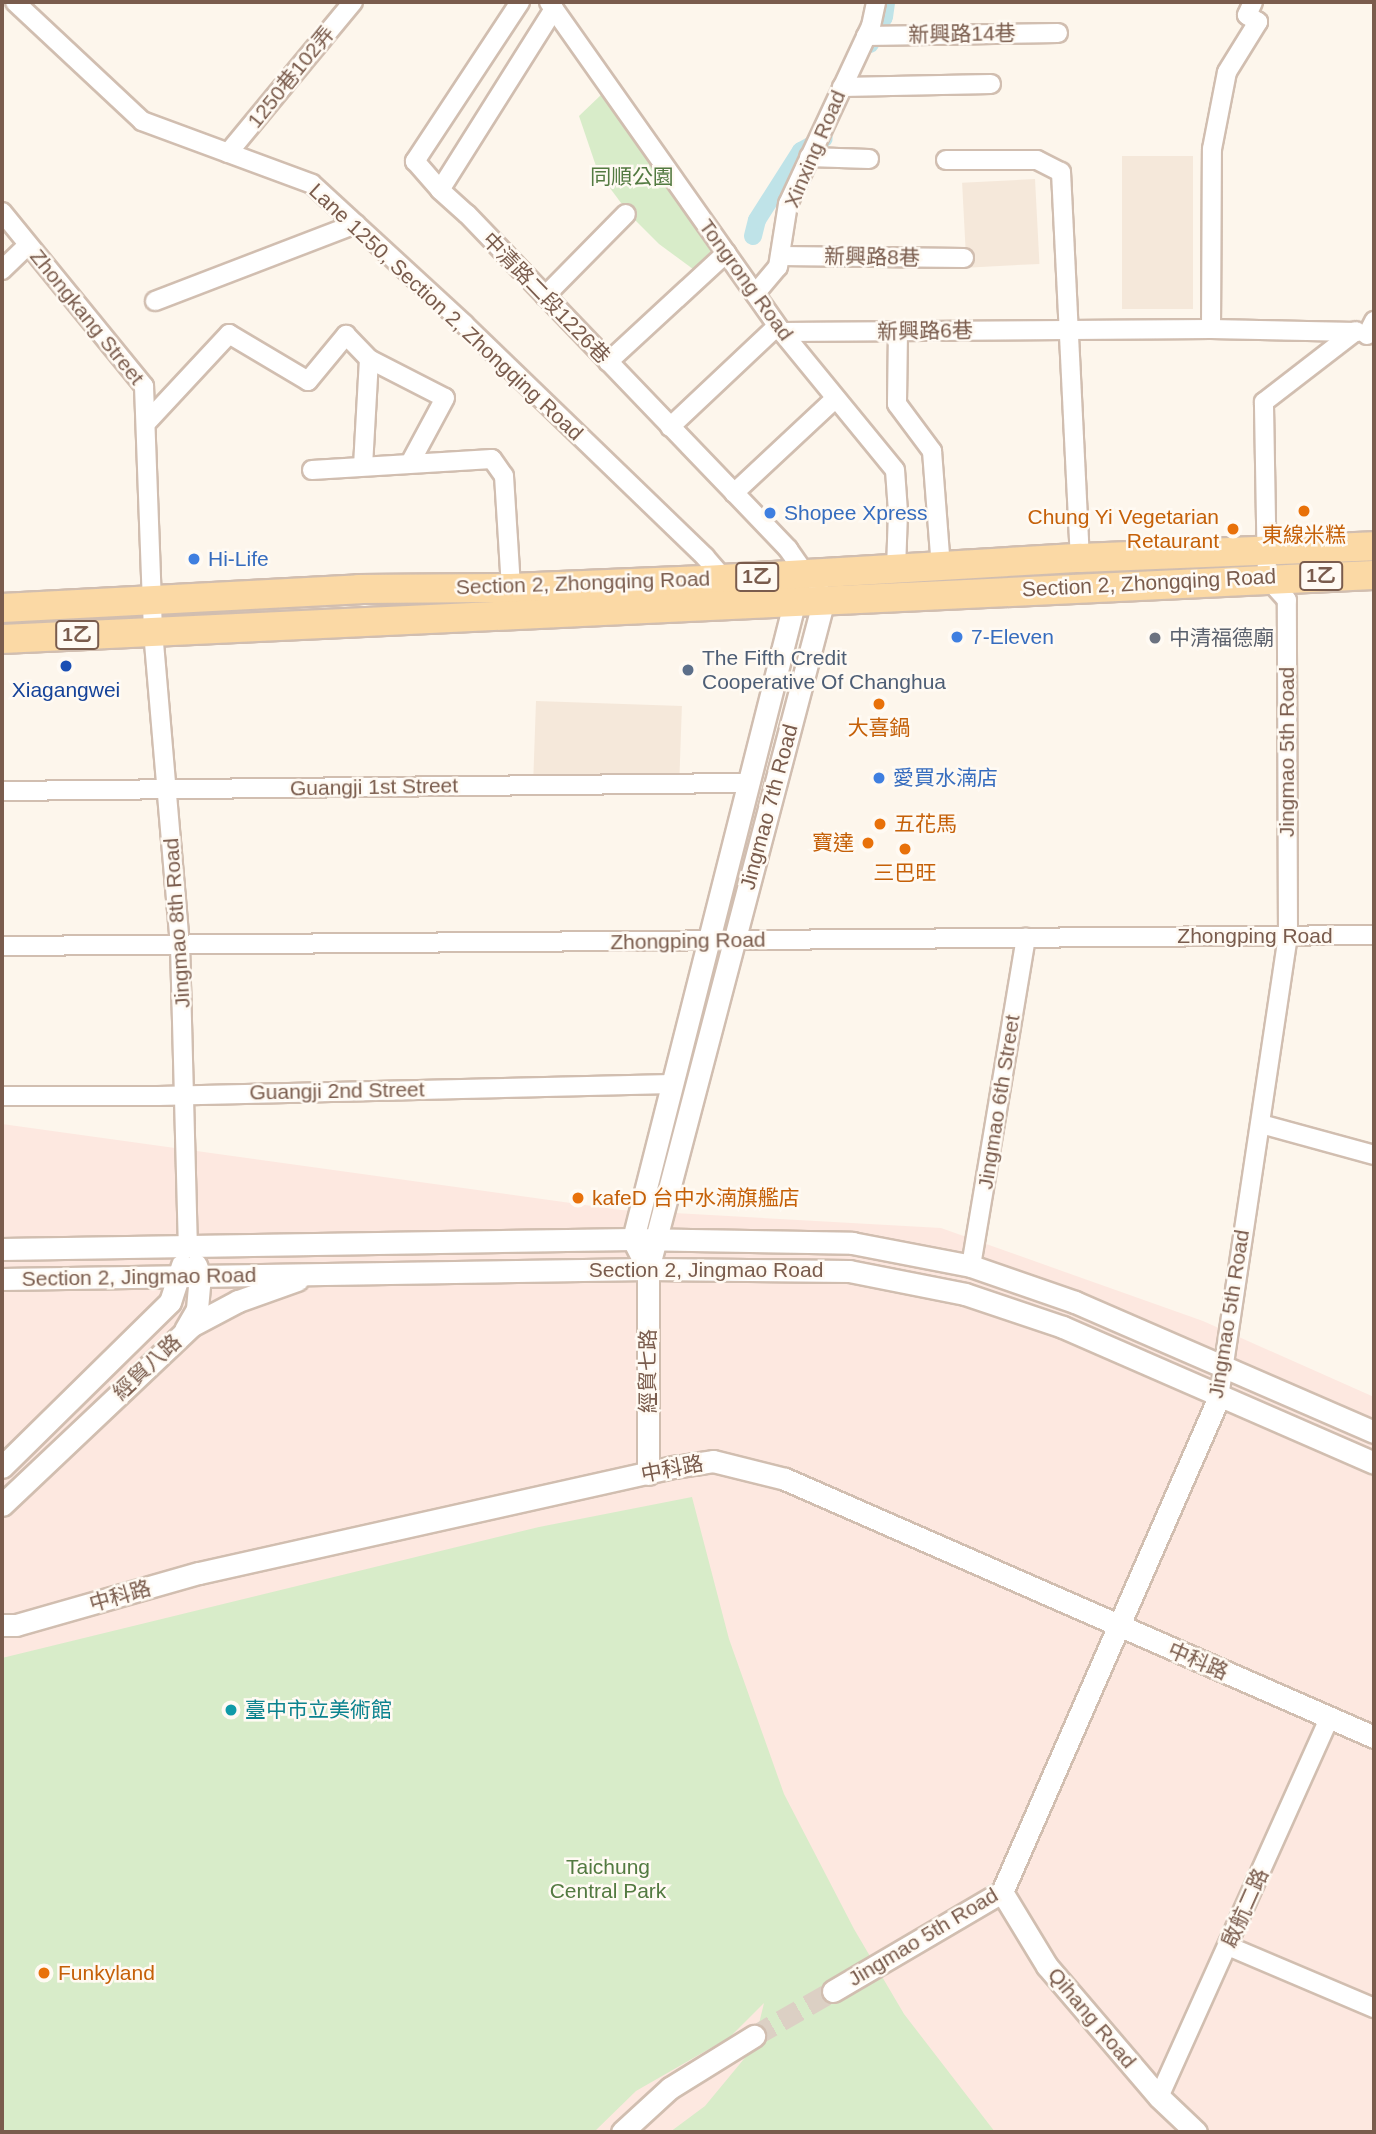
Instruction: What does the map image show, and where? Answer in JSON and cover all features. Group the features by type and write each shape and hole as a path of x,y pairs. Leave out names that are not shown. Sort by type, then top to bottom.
{"main road":[{"name":"Section 2, Zhongqing Road","path":"2,608 359,589 511,588 806,575 1080,558 1374,546"},
{"name":"Section 2, Zhongqing Road","path":"2,639 1374,575"}],"street":[{"name":"Lane 1250, Section 2, Zhongqing Road","path":"15,2 142,121 312,184 464,324 726,578 737,605"},
{"name":"1250巷102弄","path":"228,153 353,2"},
{"name":"中清路二段1226巷","path":"520,2 415,161 788,549 806,575"},
{"name":"Xinxing Road","path":"755,294 778,267 788,204 866,36 876,2"},
{"path":"1211,329 1212,149 1227,72 1258,22 1247,15 1253,2"},
{"path":"440,190 552,5"},
{"name":"Tongrong Road","path":"552,5 779,329 895,470 898,512 896,568"},
{"name":"新興路14巷","path":"866,36 1058,33"},
{"path":"842,87 991,84"},
{"path":"810,157 869,159"},
{"path":"946,160 1037,160 1060,172 1080,558"},
{"name":"Zhongkang Street","path":"2,212 145,386 153,600"},
{"path":"545,296 626,214"},
{"path":"155,302 356,224"},
{"path":"2,271 28,245"},
{"path":"608,362 726,253"},
{"name":"新興路8巷","path":"780,256 964,258"},
{"path":"670,427 779,329"},
{"name":"新興路6巷","path":"779,329 1211,329 1368,333"},
{"path":"898,331 897,404 932,451 941,568"},
{"path":"1267,578 1264,402 1368,333"},
{"path":"148,422 229,334 308,381 346,335 369,359 445,398 410,463"},
{"path":"363,466 369,359"},
{"path":"734,493 836,398"},
{"path":"312,470 492,459 504,476 511,588"},
{"path":"806,575 824,599"},
{"name":"Jingmao 7th Road","path":"633,1238 793,600 806,575"},
{"name":"Jingmao 5th Road","path":"833,1992 1002,1892 1219,1396 1289,937 1287,600 1267,578"},
{"name":"Jingmao 7th Road","path":"648,1269 824,599"},
{"name":"Jingmao 8th Road","path":"2,1467 170,1302 188,1247 187,1095 180,945 153,631 153,600"},
{"name":"Guangji 1st Street","path":"2,791 747,783"},
{"name":"Zhongping Road","path":"2,946 1374,935"},
{"name":"Jingmao 6th Street","path":"971,1266 1026,937"},
{"name":"Guangji 2nd Street","path":"2,1096 187,1095 671,1084"},
{"path":"1261,1124 1374,1155"},
{"path":"633,1238 648,1269"},
{"name":"Section 2, Jingmao Road","path":"2,1249 633,1238 852,1243 971,1266 1075,1302 1374,1432"},
{"name":"Jingmao 8th Road","path":"183,1333 197,1309 200,1276 188,1247"},
{"name":"Section 2, Jingmao Road","path":"2,1279 648,1269 849,1271 965,1294 1063,1327 1374,1463"},
{"name":"經貿七路","path":"648,1269 648,1474"},
{"name":"經貿八路","path":"2,1505 183,1333 238,1301 320,1273"},
{"name":"中科路","path":"6,1626 199,1573 713,1461 785,1479 1374,1737"},
{"name":"啟航二路","path":"1159,2096 1329,1717"},
{"name":"Qihang Road","path":"1002,1892 1047,1966 1159,2096 1196,2132"},
{"path":"1228,1946 1374,2008"},
{"path":"622,2132 670,2088 754,2036"}],"shaded area":[{"path":"1122,156 1193,156 1193,309 1122,309"},
{"path":"1035,179 1039,264 967,268 962,183"},
{"path":"536,701 682,706 679,781 533,776"},
{"path":"2,1124 621,1210 941,1228 1203,1321 1374,1397 1374,2132 2,2132"}],"green space":[{"name":"同順公園","path":"603,93 714,248 693,269 659,244 630,215 598,172 579,116"},
{"name":"Taichung Central Park","path":"692,1497 729,1639 784,1794 854,1929 904,2014 995,2132 670,2132 705,2106 753,2048 764,2003 730,2037 636,2091 594,2132 2,2132 2,1658 539,1527"}],"waterway":[{"path":"870,44 884,17 886,2"},
{"path":"753,236 757,220 801,151 824,138"}],"tunnel":[{"path":"754,2036 833,1991"}],"place":[{"name":"東線米糕","path":"1304,511"},
{"name":"Shopee Xpress","path":"770,513"},
{"name":"Chung Yi Vegetarian Retaurant","path":"1233,529"},
{"name":"Hi-Life","path":"194,559"},
{"name":"7-Eleven","path":"957,637"},
{"name":"中清福德廟","path":"1155,638"},
{"name":"Xiagangwei","path":"66,666"},
{"name":"The Fifth Credit Cooperative Of Changhua","path":"688,670"},
{"name":"大喜鍋","path":"879,704"},
{"name":"愛買水湳店","path":"879,778"},
{"name":"五花馬","path":"880,824"},
{"name":"寶達","path":"868,843"},
{"name":"三巴旺","path":"905,849"},
{"name":"kafeD 台中水湳旗艦店","path":"578,1198"},
{"name":"臺中市立美術館","path":"231,1710"},
{"name":"Funkyland","path":"44,1973"}]}
